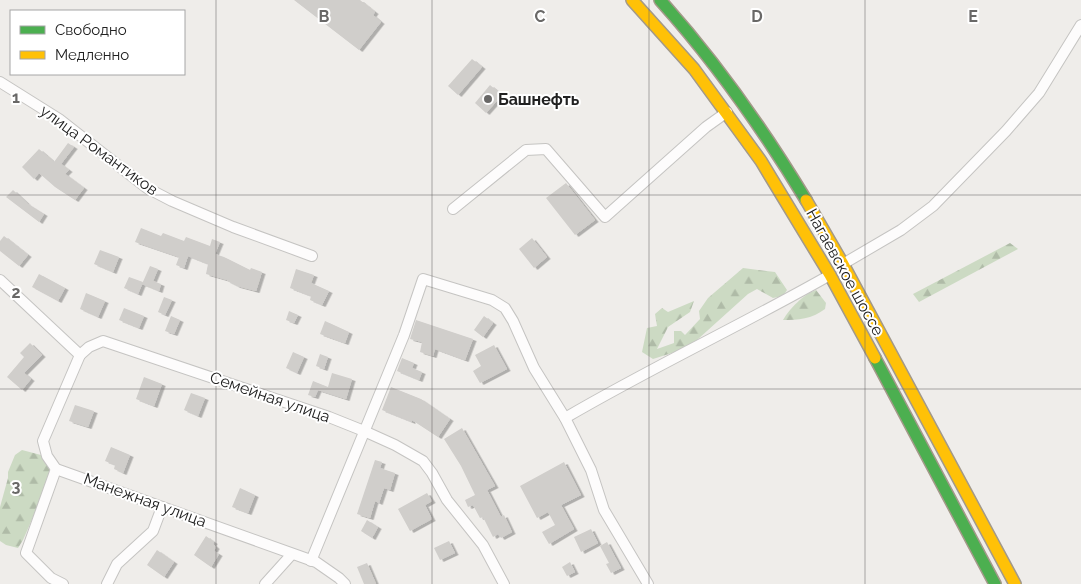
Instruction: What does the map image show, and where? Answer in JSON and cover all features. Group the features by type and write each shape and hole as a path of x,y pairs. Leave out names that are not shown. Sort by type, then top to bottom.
{"main road":[{"name":"Нагаевское шоссе","path":"632,0 682,55 727,112 761,161 830,275 995,584"},
{"name":"Нагаевское шоссе","path":"660,0 741,100 777,153 843,264 1015,584"},
{"path":"881,334 938,432 1022,584"},
{"path":"942,483 989,584"}],"street":[{"path":"843,264 901,230 933,206 1006,131 1039,93 1081,24"},
{"name":"улица Романтиков","path":"0,82 58,119 147,188 172,201 233,227 312,256"},
{"path":"453,209 526,150 546,149 606,217 706,127 727,112"},
{"path":"565,418 622,385 754,317 830,275"},
{"path":"311,561 404,335 423,279 492,300 505,308 513,321 534,368 565,418 591,470 604,510 648,584"},
{"path":"0,280 80,355 43,441 47,456 56,468 26,553 52,578 63,584"},
{"name":"Семейная улица","path":"80,355 89,347 103,341 272,397 364,431 394,445 423,462 432,473 447,500 483,545 504,584"},
{"name":"Манежная улица","path":"56,468 242,534 311,561 339,578 345,584"},
{"path":"107,584 117,564 153,532 162,507"},
{"path":"265,584 292,554"}],"green space":[{"path":"1010,243 1018,249 919,302 913,294"},
{"path":"743,268 775,272 787,290 783,296 773,298 757,289 748,294 697,340 675,352 653,359 642,352 647,328 657,326 655,314 662,308 668,312 694,301 690,312 668,327 657,349 674,343 674,331 681,331 685,335 700,319 699,311 708,298"},
{"path":"816,290 826,303 825,309 805,318 783,320 797,302"},
{"path":"22,450 41,455 49,467 51,476 18,548 6,545 0,541 0,507 8,472 15,455"}],"building":[{"path":"294,0 360,0 375,12 373,15 381,22 359,50"},
{"path":"472,59 482,67 458,95 448,86"},
{"name":"Башнефть","path":"490,85 502,95 486,113 475,103"},
{"path":"68,143 74,147 61,164 69,170 65,174 84,188 75,200 55,187 39,173 34,179 22,167 39,149 54,162"},
{"path":"566,183 595,220 575,235 546,198"},
{"path":"13,190 28,204 44,214 39,222 6,197"},
{"path":"141,228 161,236 163,233 184,241 186,237 210,246 212,239 220,242 215,254 250,270 251,268 262,272 256,291 206,274 208,264 188,256 184,268 176,265 179,257 135,242"},
{"path":"4,236 28,255 19,266 0,251 0,241"},
{"path":"532,238 547,257 534,268 519,249"},
{"path":"100,250 119,257 113,272 94,264"},
{"path":"150,266 158,269 153,281 161,284 159,291 142,284"},
{"path":"296,269 314,275 311,283 329,291 322,305 310,300 311,296 290,288"},
{"path":"39,274 65,288 58,301 32,287"},
{"path":"129,277 143,282 138,294 124,288"},
{"path":"86,293 105,301 98,317 80,309"},
{"path":"164,297 172,300 165,315 158,312"},
{"path":"124,308 144,316 139,328 119,320"},
{"path":"289,311 298,315 294,323 286,320"},
{"path":"171,316 180,320 174,334 165,331"},
{"path":"484,316 493,323 483,337 474,330"},
{"path":"416,320 473,339 465,360 435,349 433,356 420,352 422,342 410,339"},
{"path":"325,321 349,332 345,343 320,334"},
{"path":"30,343 42,355 24,373 31,379 22,390 7,377 24,357 20,353"},
{"path":"494,345 507,369 480,383 473,371 481,366 475,355"},
{"path":"293,352 304,357 297,373 286,368"},
{"path":"320,354 328,357 324,369 316,366"},
{"path":"402,358 414,363 412,368 422,372 419,380 397,371"},
{"path":"332,373 352,379 346,399 318,390 315,397 308,395 313,381 328,387"},
{"path":"144,377 162,384 154,406 136,399"},
{"path":"391,387 421,399 450,419 438,437 412,420 412,422 382,410"},
{"path":"191,393 205,398 198,416 184,410"},
{"path":"75,405 94,411 88,427 69,421"},
{"path":"462,428 495,486 487,490 501,517 504,515 512,532 501,538 498,534 493,537 483,517 480,518 473,505 468,507 465,500 475,495 461,466 444,439"},
{"path":"111,447 130,455 123,473 114,469 115,465 105,461"},
{"path":"375,460 382,462 380,468 395,473 390,490 384,488 379,503 375,501 370,518 357,514"},
{"path":"564,462 581,495 561,505 574,529 549,544 542,532 555,525 548,512 537,518 520,486"},
{"path":"240,488 255,495 248,513 232,507"},
{"path":"427,493 432,501 425,505 432,519 410,531 398,509"},
{"path":"367,520 378,527 372,538 361,531"},
{"path":"591,529 598,543 581,552 574,537"},
{"path":"206,536 214,542 213,544 216,547 214,551 219,554 211,567 194,555"},
{"path":"449,541 455,553 440,560 434,548"},
{"path":"607,542 621,568 611,573 606,564 609,563 600,546"},
{"path":"157,550 174,562 164,577 147,565"},
{"path":"570,562 575,572 567,576 562,567"},
{"path":"367,563 376,584 364,584 357,567"}],"traffic: fast":[{"path":"660,0 681,23 738,97 806,200"},
{"path":"875,358 995,584"}],"traffic: slow":[{"path":"632,0 694,69 761,161 830,275 875,358"},
{"path":"806,200 843,264 1015,584"}],"place":[{"name":"Башнефть","path":"488,99"}]}
